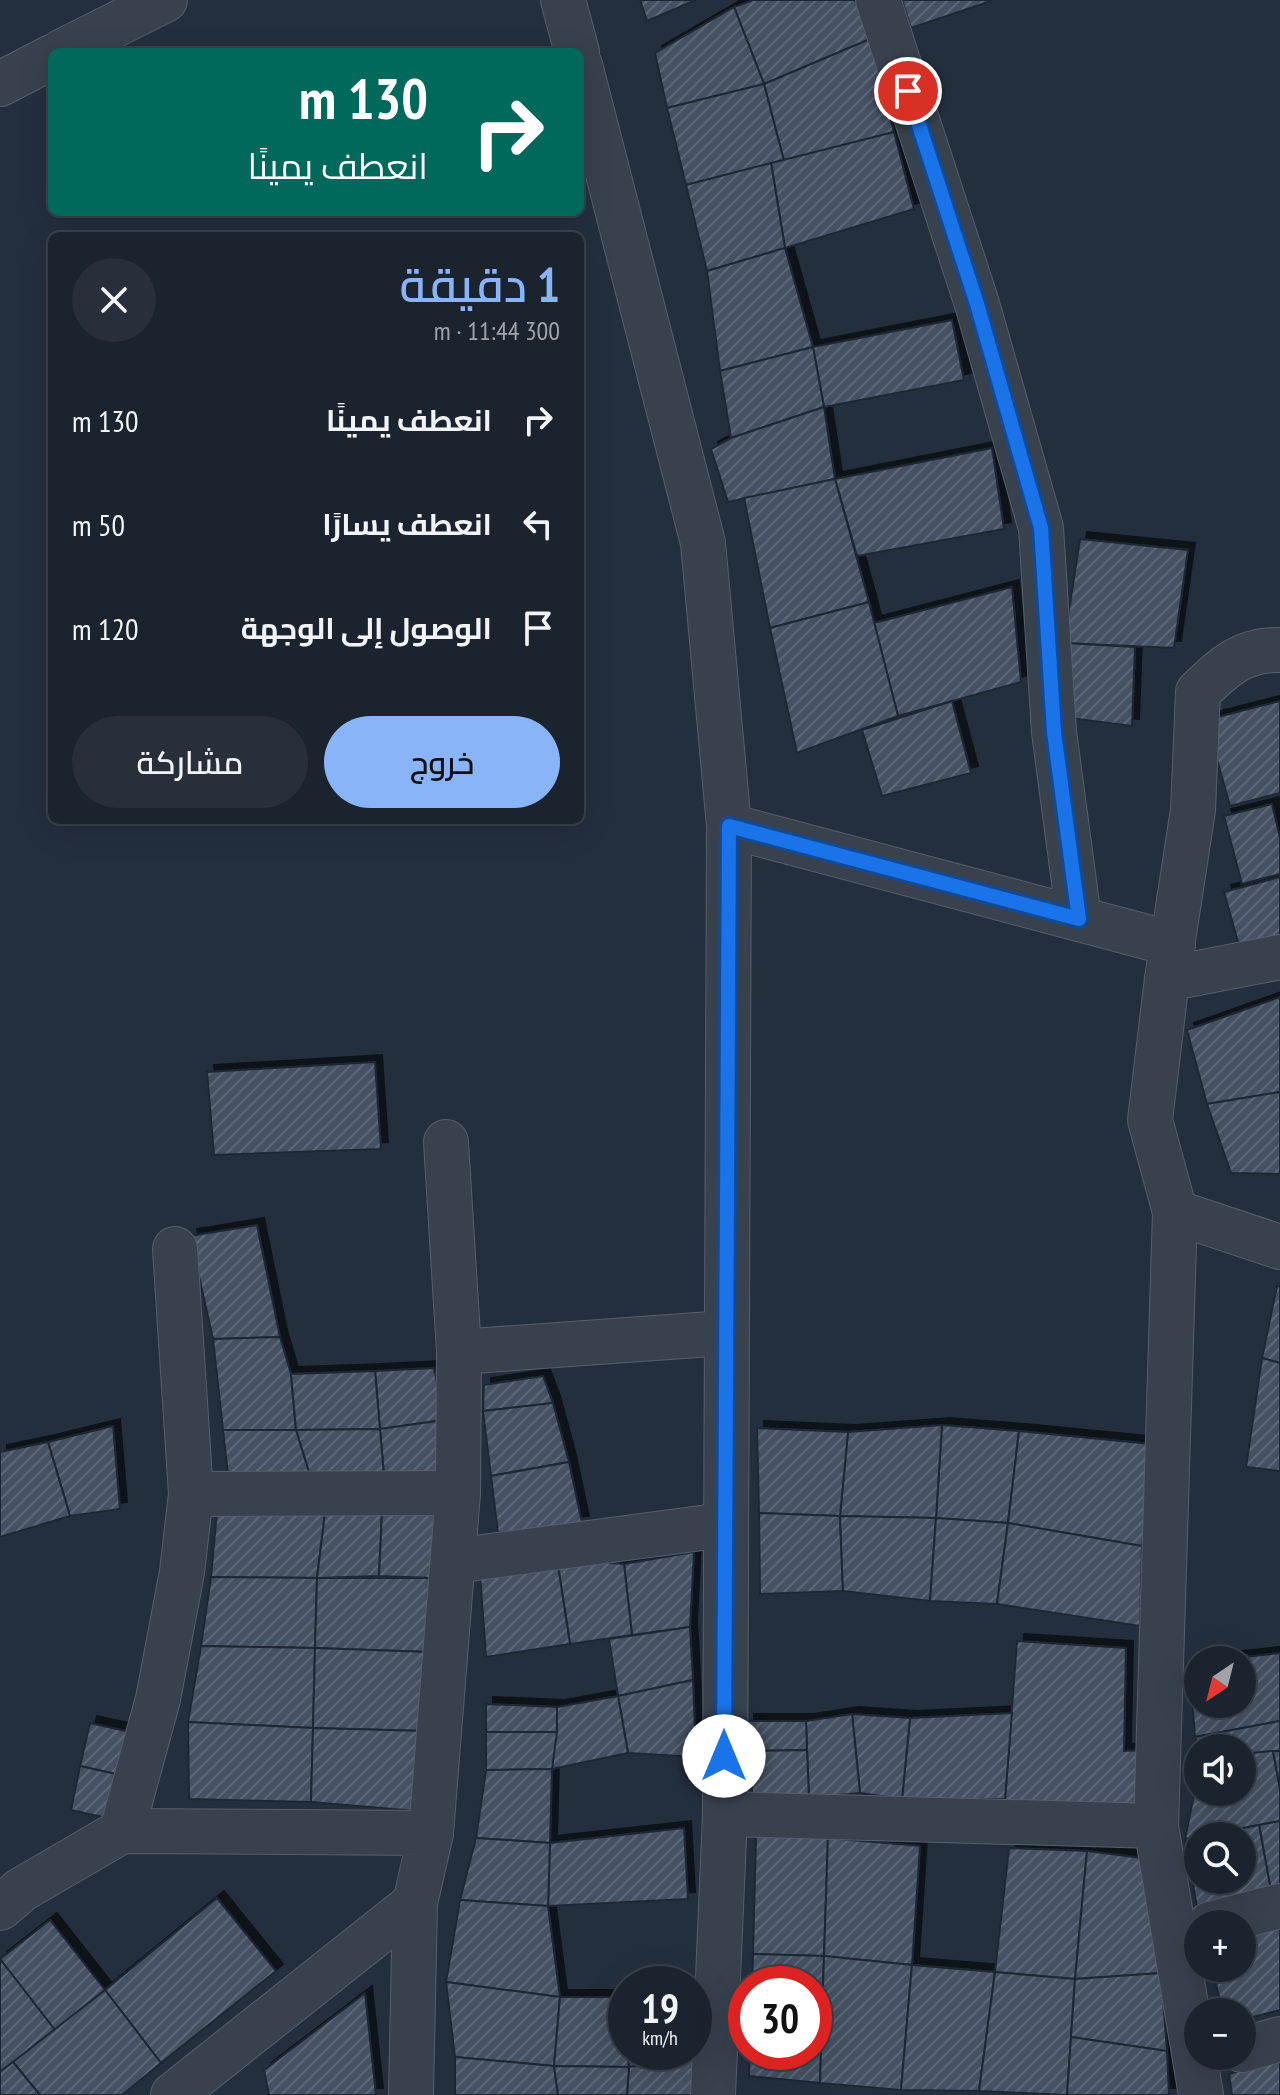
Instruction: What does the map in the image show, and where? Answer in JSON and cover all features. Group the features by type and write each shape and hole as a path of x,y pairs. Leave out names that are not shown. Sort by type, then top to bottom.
{"street":[{"path":"69,48 165,0"},
{"path":"563,0 576,48"},
{"path":"878,0 977,304 1041,528 1054,732 1079,919"},
{"path":"0,84 48,59"},
{"path":"584,81 703,543 729,826 725,1814 713,2095"},
{"path":"1187,1910 1156,1826 1175,1212 1150,1120 1193,810 1198,692 1237,656 1258,650 1280,650"},
{"path":"729,826 1079,919 1170,962 1280,957"},
{"path":"411,2095 415,1903 431,1833 458,1493 459,1352 446,1142"},
{"path":"1175,1212 1280,1247"},
{"path":"122,1831 158,1699 182,1572 191,1494 175,1249"},
{"path":"459,1352 725,1333"},
{"path":"191,1494 458,1493"},
{"path":"454,1561 724,1525"},
{"path":"725,1814 1156,1826"},
{"path":"0,1908 21,1890 122,1831 431,1833"},
{"path":"173,2095 415,1903"},
{"path":"1256,1912 1280,1906"},
{"path":"1199,1982 1207,2072"},
{"path":"1256,2046 1280,2039"}],"building":[{"path":"640,0 696,0 647,21"},
{"path":"753,0 855,0 870,39 764,84 734,7"},
{"path":"902,0 990,0 991,1 911,28"},
{"path":"734,7 764,84 667,108 655,53"},
{"path":"870,39 894,132 784,161 764,84"},
{"path":"764,84 784,161 686,185 667,108"},
{"path":"894,132 914,209 785,248 771,163"},
{"path":"771,163 785,248 707,271 686,185"},
{"path":"785,248 813,347 720,371 707,271"},
{"path":"952,320 964,380 824,407 813,347"},
{"path":"813,347 824,407 731,438 720,371"},
{"path":"824,407 835,479 728,502 711,449 731,438"},
{"path":"992,448 1004,529 857,556 835,479"},
{"path":"835,479 869,602 770,628 744,498"},
{"path":"1080,539 1188,550 1174,648 1064,643"},
{"path":"1012,587 1021,682 898,716 874,623"},
{"path":"869,602 898,716 797,753 770,628"},
{"path":"1064,643 1135,647 1132,726 1062,717"},
{"path":"952,701 971,773 882,796 862,730"},
{"path":"1280,701 1280,793 1230,806 1206,720"},
{"path":"1272,804 1280,838 1280,874 1242,884 1224,816"},
{"path":"1280,877 1280,950 1243,960 1224,892"},
{"path":"1280,997 1280,1092 1207,1104 1187,1030"},
{"path":"375,1062 381,1149 214,1155 207,1072"},
{"path":"1280,1092 1280,1174 1231,1173 1207,1104"},
{"path":"257,1225 280,1337 213,1339 190,1236"},
{"path":"1277,1286 1280,1286 1280,1363 1262,1358"},
{"path":"280,1337 291,1374 296,1430 223,1430 213,1339"},
{"path":"1262,1358 1280,1363 1280,1471 1246,1467"},
{"path":"434,1368 444,1420 380,1429 375,1371"},
{"path":"375,1371 380,1429 296,1430 291,1374"},
{"path":"543,1376 553,1403 483,1411 484,1385"},
{"path":"553,1403 569,1462 491,1476 483,1411"},
{"path":"444,1420 441,1473 384,1475 380,1429"},
{"path":"942,1425 1019,1431 1008,1523 936,1518"},
{"path":"942,1425 936,1518 840,1516 848,1432"},
{"path":"113,1426 120,1509 70,1516 48,1442"},
{"path":"757,1428 848,1432 840,1516 759,1513"},
{"path":"380,1429 384,1475 311,1479 296,1430"},
{"path":"223,1430 296,1430 311,1479 229,1484"},
{"path":"1019,1431 1161,1445 1142,1546 1008,1523"},
{"path":"48,1442 70,1516 0,1537 0,1452"},
{"path":"569,1462 582,1523 498,1533 491,1476"},
{"path":"217,1511 325,1513 317,1578 211,1577"},
{"path":"325,1513 382,1513 379,1576 317,1578"},
{"path":"382,1513 436,1515 432,1578 379,1576"},
{"path":"759,1513 840,1516 843,1591 760,1594"},
{"path":"840,1516 936,1518 930,1601 843,1591"},
{"path":"936,1518 1008,1523 997,1604 930,1601"},
{"path":"1008,1523 1142,1546 1140,1626 997,1604"},
{"path":"694,1552 690,1627 632,1635 624,1564"},
{"path":"557,1559 624,1564 632,1635 570,1644"},
{"path":"557,1559 570,1644 486,1657 480,1574"},
{"path":"211,1577 317,1578 315,1648 201,1646"},
{"path":"317,1578 432,1578 428,1652 315,1648"},
{"path":"690,1627 693,1680 618,1696 609,1639"},
{"path":"1017,1641 1126,1648 1124,1751 1147,1750 1145,1813 1021,1809 1005,1799"},
{"path":"201,1646 315,1648 313,1728 188,1722"},
{"path":"315,1648 428,1652 425,1731 313,1728"},
{"path":"1280,1653 1280,1721 1211,1734 1195,1734 1193,1718 1256,1718 1256,1656"},
{"path":"693,1680 696,1757 628,1753 618,1696"},
{"path":"618,1696 628,1753 552,1769 557,1707"},
{"path":"486,1704 557,1707 557,1732 486,1732"},
{"path":"1012,1713 1005,1799 902,1799 910,1718"},
{"path":"852,1714 910,1718 902,1799 860,1793"},
{"path":"852,1714 860,1793 809,1798 806,1721"},
{"path":"747,1721 806,1721 807,1750 748,1751"},
{"path":"1280,1721 1280,1751 1256,1753 1256,1734 1211,1734"},
{"path":"188,1722 313,1728 311,1802 189,1799"},
{"path":"90,1723 135,1733 125,1776 80,1766"},
{"path":"313,1728 425,1731 428,1812 311,1802"},
{"path":"486,1732 557,1732 552,1769 486,1770"},
{"path":"807,1750 809,1798 753,1799 748,1751"},
{"path":"1273,1751 1280,1789 1280,1821 1256,1826 1256,1822 1188,1822 1192,1806 1256,1806 1256,1753"},
{"path":"1273,1751 1280,1751 1280,1789"},
{"path":"80,1766 125,1776 116,1820 71,1810"},
{"path":"552,1769 550,1843 476,1838 486,1770"},
{"path":"1280,1821 1280,1889 1271,1891 1259,1825"},
{"path":"1259,1825 1271,1891 1208,1910 1197,1910 1195,1894 1256,1894 1256,1826"},
{"path":"684,1828 688,1899 548,1906 550,1843"},
{"path":"756,1836 828,1838 824,1956 753,1954"},
{"path":"476,1838 550,1843 548,1906 460,1900"},
{"path":"828,1838 920,1846 912,1965 824,1956"},
{"path":"1009,1848 1087,1851 1075,1979 995,1972"},
{"path":"1087,1851 1142,1858 1161,1973 1075,1979"},
{"path":"217,1898 276,1971 161,2063 105,1990"},
{"path":"460,1900 548,1906 560,1997 446,1982"},
{"path":"50,1920 105,1990 55,2030 0,1959"},
{"path":"1280,1921 1280,2010 1256,2016 1256,1998 1220,1998 1216,1982 1256,1982 1256,1927"},
{"path":"753,1954 824,1956 824,1966 753,1966"},
{"path":"824,1956 912,1965 901,2090 820,2083 820,2070 832,2070 832,1966 824,1966"},
{"path":"0,1959 55,2030 0,2072"},
{"path":"912,1965 995,1972 979,2091 901,2090"},
{"path":"995,1972 1075,1979 1067,2095 979,2091"},
{"path":"1161,1973 1167,2051 1071,2037 1075,1979"},
{"path":"446,1982 560,1997 554,2066 455,2057"},
{"path":"105,1990 161,2063 122,2095 40,2095 13,2062"},
{"path":"365,1993 376,2095 269,2095 264,2070"},
{"path":"560,1997 608,1997 608,2067 554,2066"},
{"path":"1071,2037 1167,2051 1169,2095 1067,2095"},
{"path":"455,2057 554,2066 558,2095 455,2095"},
{"path":"1280,2058 1280,2095 1232,2095 1229,2074 1256,2070 1256,2066"},
{"path":"13,2062 40,2095 0,2095 0,2072"},
{"path":"554,2066 629,2070 627,2095 558,2095"},
{"path":"629,2070 695,2070 694,2095 627,2095"},
{"path":"749,2070 820,2070 820,2083 749,2076"}],"route":[{"path":"724,1756 729,826 1079,919 1054,732 1041,528 977,304 908,91"}]}
